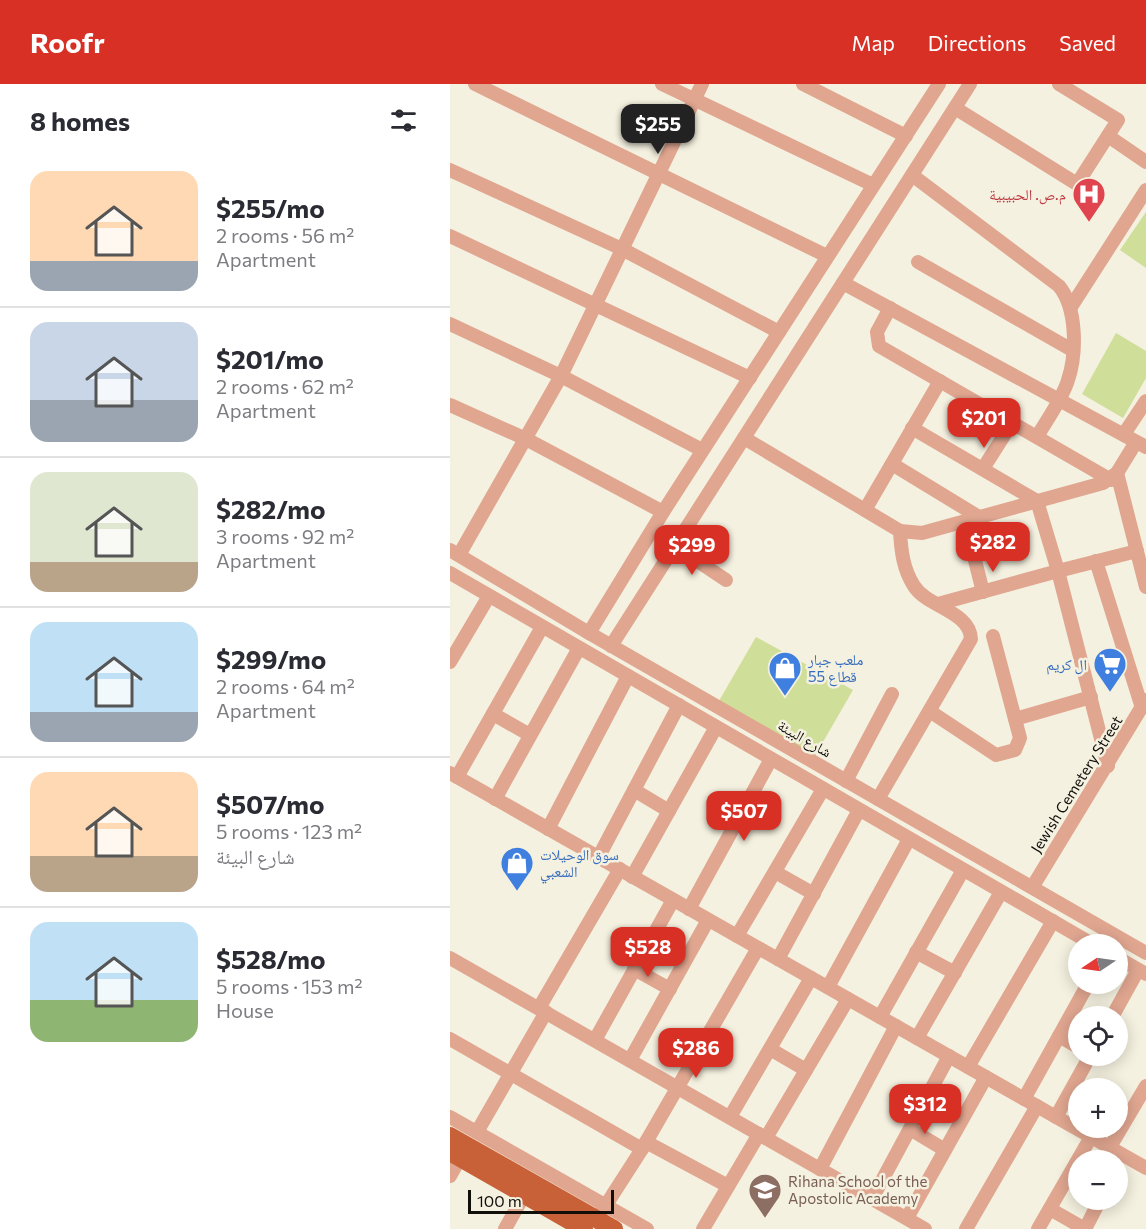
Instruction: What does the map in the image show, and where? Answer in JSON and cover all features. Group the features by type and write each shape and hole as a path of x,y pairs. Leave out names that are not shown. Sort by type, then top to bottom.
{"main road":[{"path":"450,1136 587,1221"},
{"path":"455,1155 524,1195 587,1221 614,1229"}],"street":[{"path":"474,84 827,256"},
{"path":"662,84 873,185"},
{"path":"454,552 526,439 561,376 702,84"},
{"path":"803,84 906,136"},
{"path":"589,633 702,450 939,84"},
{"path":"611,646 970,84"},
{"path":"955,108 1077,184 1118,120 1064,85"},
{"path":"1108,136 1146,162"},
{"path":"450,170 622,249 779,332"},
{"path":"912,175 1059,286 1071,307 1072,350 1069,380 1037,437"},
{"path":"1071,307 1146,190"},
{"path":"450,236 596,303 750,378"},
{"path":"918,262 1072,350"},
{"path":"744,438 900,531 922,533 1114,477 1141,444 843,283"},
{"path":"890,308 877,332 879,346 1037,437 1114,477 1146,587"},
{"path":"450,324 561,376 702,450"},
{"path":"865,510 940,381"},
{"path":"1124,434 1146,401"},
{"path":"450,405 526,439 663,512"},
{"path":"984,467 1012,423"},
{"path":"912,428 984,467 1037,501 1058,571 1108,766"},
{"path":"892,464 972,519 983,592"},
{"path":"878,799 931,712 971,639 966,624 915,588 902,559 900,531"},
{"path":"675,546 726,580"},
{"path":"938,604 1137,551"},
{"name":"شارع البيئة","path":"454,552 611,646 931,830 1033,885 1146,953"},
{"path":"1096,561 1144,704"},
{"path":"450,573 1075,934"},
{"path":"450,662 489,596"},
{"path":"542,627 493,714 454,775 1068,1124"},
{"path":"931,712 1001,756 1019,746 1020,738 993,636"},
{"path":"495,799 579,648"},
{"path":"548,829 628,676"},
{"path":"846,781 892,694"},
{"path":"1015,719 1091,697"},
{"name":"Jewish Cemetery Street","path":"1033,885 1144,704"},
{"path":"598,858 679,705"},
{"path":"493,714 530,735"},
{"path":"632,877 716,727"},
{"path":"689,909 771,759"},
{"path":"737,936 823,789"},
{"path":"634,790 669,811"},
{"path":"778,959 860,810"},
{"path":"922,846 931,830"},
{"path":"828,987 909,839"},
{"path":"477,1132 512,1074 542,1010 620,869"},
{"path":"879,1017 963,870"},
{"path":"775,872 814,894"},
{"path":"917,1038 1001,892"},
{"path":"596,1040 673,900"},
{"path":"630,1060 708,920"},
{"path":"968,1067 1053,921"},
{"path":"587,1221 644,1146 758,948"},
{"path":"916,952 955,973"},
{"path":"450,958 925,1229"},
{"path":"1119,1006 1142,972 1128,964"},
{"path":"634,969 670,989"},
{"path":"730,1117 811,978"},
{"path":"1024,1099 1082,994"},
{"path":"704,1229 728,1186 806,1070 848,999"},
{"path":"820,1169 896,1026"},
{"path":"1059,1036 1068,1041"},
{"path":"450,1039 644,1146 728,1186"},
{"path":"770,1049 806,1070"},
{"path":"872,1199 949,1056"},
{"path":"1056,1117 1084,1066"},
{"path":"907,1218 986,1077"},
{"path":"1110,1147 1146,1086"},
{"path":"966,1229 1037,1106"},
{"path":"450,1117 477,1132 587,1221 647,1229"},
{"path":"910,1129 945,1150"},
{"path":"1038,1229 1090,1138"},
{"path":"1093,1138 1112,1150"},
{"path":"450,1176 455,1155"},
{"path":"1128,1164 1146,1168"},
{"path":"505,1229 524,1195"},
{"path":"1050,1209 1085,1229 1095,1210"}],"green space":[{"path":"1146,212 1146,268 1120,250"},
{"path":"1116,333 1146,351 1146,378 1123,418 1082,394"},
{"path":"756,637 853,690 812,761 716,706"}],"place":[{"name":"م.ص. الحبيبية","path":"1089,223"},
{"name":"ال كريم","path":"1110,693"},
{"name":"ملعب جبار قطاع 55","path":"785,697"},
{"name":"سوق الوحيلات الشعبي","path":"517,892"},
{"name":"Rihana School of the Apostolic Academy","path":"765,1219"}]}
